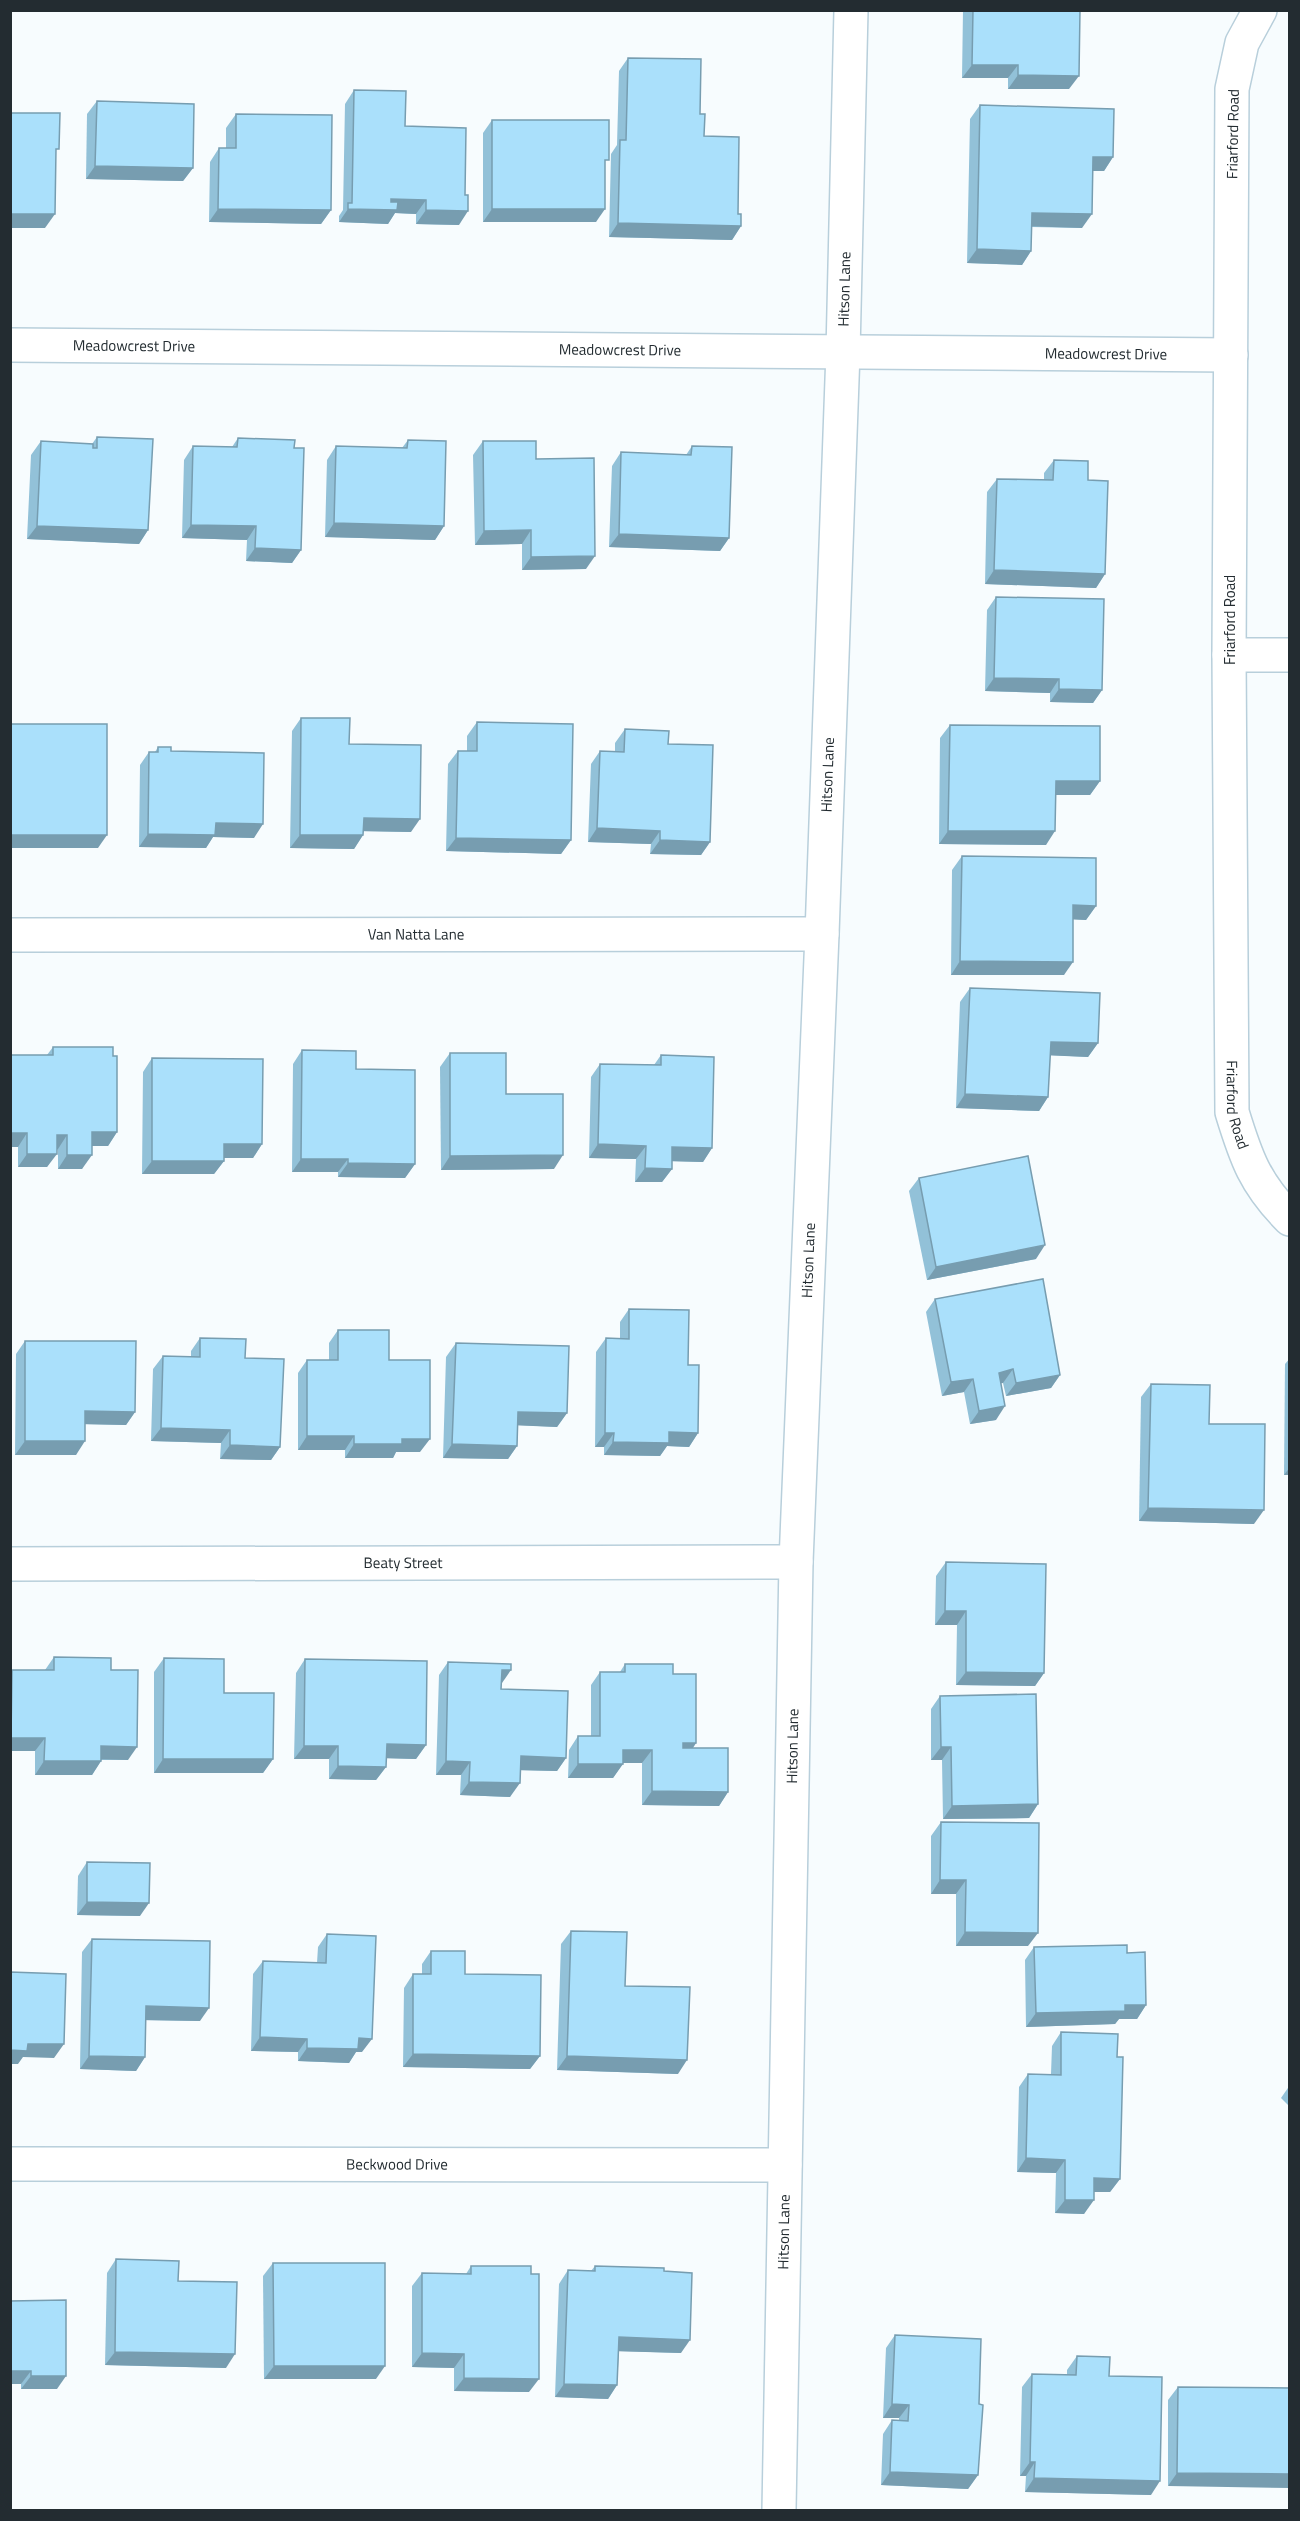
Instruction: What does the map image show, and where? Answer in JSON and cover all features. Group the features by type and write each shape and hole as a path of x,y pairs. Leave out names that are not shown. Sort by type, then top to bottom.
{"street":[{"name":"Hitson Lane","path":"779,2511 796,1562 843,352 851,10"},
{"name":"Friarford Road","path":"1260,10 1242,43 1232,89 1229,655 1232,1112 1245,1154 1268,1197 1290,1219"},
{"name":"Meadowcrest Drive","path":"10,345 1231,355"},
{"path":"1229,655 1290,655"},
{"name":"Van Natta Lane","path":"10,935 822,934"},
{"name":"Beaty Street","path":"10,1564 796,1562"},
{"name":"Beckwood Drive","path":"10,2164 785,2164"}],"building":[{"path":"973,10 1080,10 1079,76 1018,75 1018,65 972,65"},
{"path":"628,58 701,59 700,114 705,114 704,136 739,137 738,214 741,214 741,226 618,223 620,140 626,140"},
{"path":"354,90 406,91 405,126 466,128 465,195 468,195 468,211 426,210 426,200 391,199 391,202 398,202 397,210 348,209 348,203 352,203"},
{"path":"97,101 194,104 193,168 95,166"},
{"path":"980,105 1114,109 1113,157 1093,157 1092,214 1032,213 1031,251 977,249"},
{"path":"10,113 60,113 59,149 56,149 55,214 10,214"},
{"path":"236,114 332,115 331,210 218,209 219,148 236,148"},
{"path":"492,120 609,120 609,160 605,160 605,209 492,209"},
{"path":"97,437 153,439 148,530 37,526 41,441 93,444 93,448 97,448"},
{"path":"238,438 295,440 294,448 304,448 301,550 255,548 256,526 191,525 193,446 237,447"},
{"path":"408,440 446,441 444,526 334,523 336,446 407,448"},
{"path":"483,441 536,441 536,459 594,458 595,556 531,557 531,530 484,531"},
{"path":"692,446 732,447 729,538 619,534 621,452 691,455"},
{"path":"1054,460 1088,461 1088,480 1108,481 1105,574 994,570 997,479 1053,480"},
{"path":"996,597 1104,599 1102,690 1059,689 1059,679 994,678"},
{"path":"301,718 350,718 349,744 421,745 420,819 364,818 363,835 300,835"},
{"path":"477,722 573,724 571,840 456,838 458,751 477,751"},
{"path":"10,724 107,724 107,835 10,835"},
{"path":"950,725 1100,726 1100,781 1056,781 1055,831 948,831"},
{"path":"625,729 669,731 668,744 713,745 710,842 660,840 660,831 597,828 600,751 624,752"},
{"path":"158,747 171,747 171,751 264,753 263,824 216,823 215,835 148,834 149,752 158,752"},
{"path":"962,856 1096,858 1096,906 1073,905 1073,962 960,961"},
{"path":"970,988 1100,993 1098,1043 1051,1042 1048,1097 965,1094"},
{"path":"53,1047 113,1047 113,1056 117,1056 117,1132 92,1132 92,1155 67,1155 67,1135 57,1135 57,1154 27,1154 27,1133 10,1133 10,1055 53,1055"},
{"path":"302,1050 356,1051 356,1069 415,1070 415,1164 348,1163 348,1159 301,1159"},
{"path":"450,1053 506,1053 506,1094 563,1094 563,1155 450,1156"},
{"path":"661,1055 714,1057 712,1148 672,1147 672,1169 645,1168 646,1146 598,1144 600,1064 661,1065"},
{"path":"152,1058 263,1059 262,1144 224,1144 224,1161 152,1161"},
{"path":"1028,1156 1045,1245 936,1267 919,1178"},
{"path":"1043,1279 1060,1375 1016,1383 1013,1369 999,1373 1005,1406 979,1411 973,1379 951,1382 935,1299"},
{"path":"629,1309 689,1310 688,1365 699,1365 698,1433 669,1432 669,1443 613,1442 614,1433 605,1433 606,1338 629,1339"},
{"path":"338,1330 389,1330 389,1360 430,1360 430,1439 402,1439 402,1444 354,1444 354,1436 307,1436 307,1360 338,1360"},
{"path":"200,1338 246,1339 245,1358 284,1359 280,1447 230,1445 230,1430 161,1428 163,1356 200,1357"},
{"path":"25,1341 136,1341 135,1412 85,1411 85,1441 25,1441"},
{"path":"456,1343 569,1346 567,1413 518,1412 517,1446 452,1444"},
{"path":"1151,1384 1210,1385 1209,1424 1265,1424 1264,1510 1148,1508"},
{"path":"946,1562 1046,1564 1044,1673 966,1672 966,1611 945,1611"},
{"path":"54,1657 111,1658 111,1670 138,1670 137,1747 101,1746 101,1761 44,1761 45,1738 11,1738 12,1670 54,1670"},
{"path":"164,1658 224,1659 224,1693 274,1693 273,1759 163,1759"},
{"path":"305,1659 427,1661 426,1745 387,1744 386,1767 338,1766 338,1746 304,1746"},
{"path":"448,1662 511,1664 511,1670 502,1670 501,1689 568,1691 566,1758 521,1756 520,1783 469,1782 470,1762 446,1761"},
{"path":"625,1664 673,1664 673,1674 696,1674 696,1743 683,1743 683,1748 728,1748 728,1792 652,1791 652,1750 623,1750 623,1764 578,1764 578,1736 600,1736 600,1672 625,1672"},
{"path":"1036,1694 1038,1804 952,1806 951,1747 941,1747 940,1696"},
{"path":"941,1822 1039,1823 1038,1933 965,1932 966,1880 940,1880"},
{"path":"87,1862 150,1863 149,1903 87,1902"},
{"path":"571,1931 627,1932 625,1986 690,1987 687,2060 567,2056"},
{"path":"327,1934 376,1936 372,2039 359,2038 358,2049 307,2048 307,2039 260,2037 263,1961 326,1963"},
{"path":"92,1939 210,1941 209,2008 146,2006 145,2057 89,2056"},
{"path":"1127,1945 1127,1953 1145,1952 1146,2005 1125,2005 1125,2011 1036,2013 1034,1947"},
{"path":"431,1951 465,1951 465,1974 541,1975 540,2056 413,2054 413,1974 431,1974"},
{"path":"10,1972 66,1974 64,2044 28,2044 27,2051 10,2050"},
{"path":"1061,2032 1118,2034 1117,2057 1123,2057 1120,2179 1094,2178 1094,2200 1065,2200 1065,2160 1026,2158 1028,2074 1061,2075"},
{"path":"116,2259 179,2261 178,2281 237,2282 235,2354 115,2352"},
{"path":"273,2263 385,2263 385,2366 274,2366"},
{"path":"471,2266 531,2266 531,2274 539,2274 539,2379 464,2378 464,2354 422,2353 422,2273 471,2274"},
{"path":"595,2266 664,2268 664,2271 692,2273 690,2340 619,2337 617,2385 564,2384 568,2270 595,2271"},
{"path":"66,2300 66,2376 31,2376 31,2371 11,2371 10,2376 10,2301"},
{"path":"895,2335 981,2339 979,2404 983,2405 978,2475 890,2472 892,2420 908,2421 909,2405 892,2404"},
{"path":"1077,2356 1110,2357 1109,2376 1162,2377 1160,2481 1034,2478 1035,2462 1030,2462 1032,2374 1076,2375"},
{"path":"1178,2387 1290,2388 1290,2474 1177,2473"}]}
